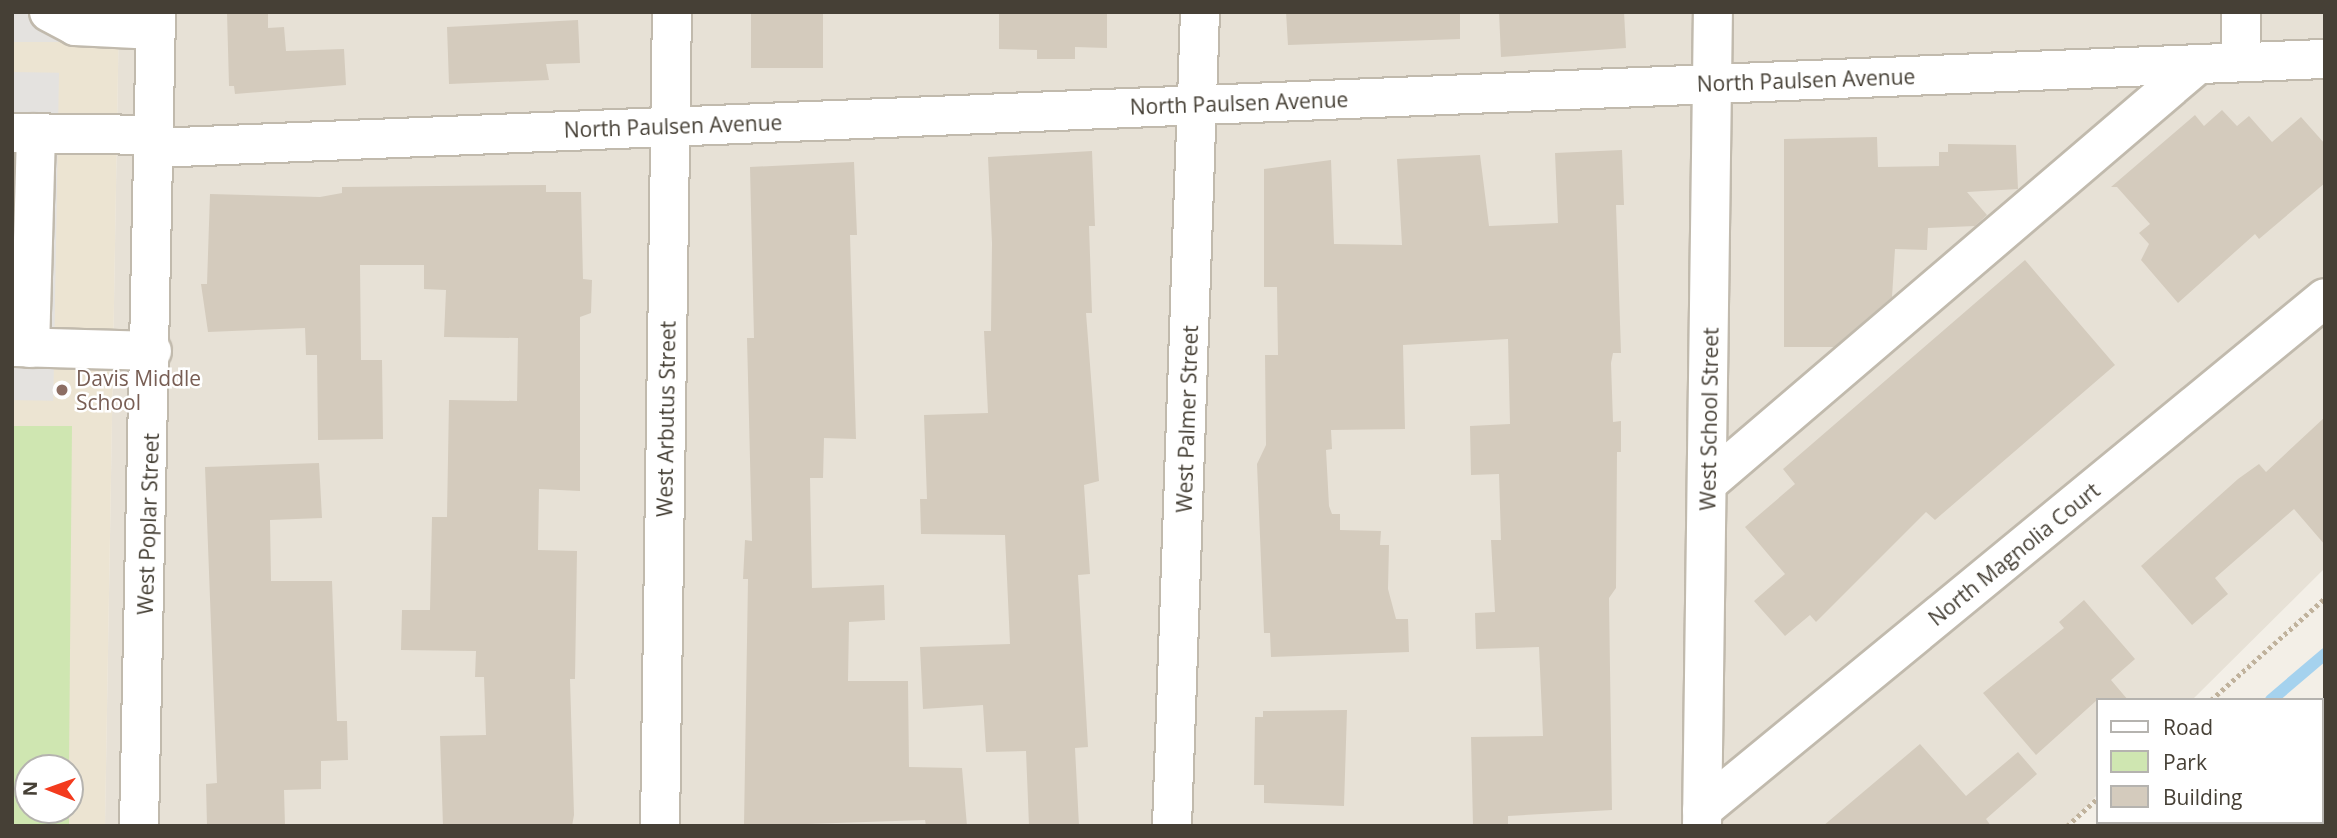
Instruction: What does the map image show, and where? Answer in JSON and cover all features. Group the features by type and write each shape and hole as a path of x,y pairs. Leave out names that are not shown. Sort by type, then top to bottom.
{"street":[{"path":"49,12 75,26 156,21"},
{"name":"West Arbutus Street","path":"660,826 672,12"},
{"name":"West Palmer Street","path":"1172,826 1199,105 1200,12"},
{"name":"West School Street","path":"1702,818 1709,482 1713,12"},
{"path":"2241,12 2241,62"},
{"name":"West Poplar Street","path":"139,826 152,351 156,21"},
{"name":"North Paulsen Avenue","path":"24,133 154,142 670,127 2325,59"},
{"path":"1709,482 2198,64"},
{"path":"24,133 21,348 152,351"},
{"name":"North Magnolia Court","path":"1702,818 2325,298"}],"path":[{"path":"2213,698 2325,598"},
{"path":"2067,826 2096,800"}],"shaded area":[{"name":"Davis Middle School","path":"12,12 119,12 105,826 12,826"},
{"path":"12,12 98,12 98,42 12,42"},
{"path":"119,12 2325,12 2325,568 2194,698 2096,698 2096,796 2067,826 105,826"},
{"path":"12,72 59,73 53,401 12,400"}],"green space":[{"path":"12,426 72,426 69,754 14,754 14,824 69,826 12,826"}],"building":[{"path":"227,12 268,12 268,28 284,27 286,51 344,49 346,85 235,94 234,86 229,86"},
{"path":"751,12 823,12 823,68 751,68"},
{"path":"999,12 1107,12 1107,48 1075,47 1075,59 1037,59 1037,50 999,49"},
{"path":"1286,12 1460,12 1460,39 1288,45"},
{"path":"1499,12 1624,12 1626,48 1501,57"},
{"path":"578,20 580,63 546,64 549,80 449,84 447,27"},
{"path":"2222,110 2237,126 2249,116 2272,142 2301,117 2325,144 2325,183 2259,239 2255,234 2178,303 2141,260 2149,244 2139,233 2150,224 2117,187 2111,187 2195,115 2204,126"},
{"path":"1877,137 1878,167 1939,166 1939,152 1948,152 1948,144 2016,145 2018,189 1967,192 1987,215 1975,226 1928,228 1927,250 1895,249 1892,297 1834,347 1784,347 1784,139"},
{"path":"1622,150 1624,205 1616,205 1621,353 1613,353 1611,363 1613,422 1621,421 1621,452 1617,452 1616,588 1609,598 1612,810 1508,816 1508,826 1473,826 1471,737 1543,736 1539,647 1476,649 1475,613 1495,612 1491,540 1501,540 1499,474 1471,475 1470,426 1510,424 1508,339 1403,345 1405,429 1331,430 1332,449 1326,450 1329,506 1332,514 1340,514 1340,530 1381,531 1380,545 1389,545 1388,589 1396,619 1408,619 1409,652 1271,657 1270,633 1264,633 1257,464 1266,445 1265,355 1278,355 1277,287 1264,287 1264,169 1331,160 1334,244 1402,245 1397,159 1480,155 1489,226 1558,223 1555,153"},
{"path":"1092,151 1095,226 1089,226 1092,313 1086,313 1099,481 1084,485 1090,574 1078,575 1088,747 1075,748 1079,826 1029,826 1026,751 986,752 983,705 923,709 920,647 1010,644 1005,535 921,534 920,499 927,499 924,415 988,413 984,331 991,331 992,243 988,157"},
{"path":"854,162 857,235 850,235 856,439 824,438 823,478 810,478 812,588 884,585 885,620 849,622 848,681 908,681 909,767 962,768 967,826 926,826 925,820 744,826 748,579 743,579 745,540 752,541 747,338 754,338 750,167"},
{"path":"546,185 546,192 581,192 583,279 592,280 591,313 580,317 580,491 539,489 538,550 577,551 575,679 570,679 574,815 572,826 443,826 440,736 486,735 484,677 475,677 476,651 401,650 402,610 430,610 432,517 447,517 449,400 517,401 518,338 444,337 446,290 424,289 424,265 360,265 361,360 382,360 383,439 318,440 317,355 306,355 305,328 208,332 201,284 207,284 210,194 320,197 342,193 342,187"},
{"path":"2025,260 2115,365 1935,520 1926,512 1816,622 1810,615 1785,636 1754,601 1785,574 1745,527 1795,484 1783,469"},
{"path":"2325,417 2325,545 2294,509 2215,578 2228,594 2192,625 2141,566 2238,479 2259,464 2266,472"},
{"path":"319,463 322,518 270,520 271,581 332,581 337,721 347,721 348,760 321,761 321,789 284,790 285,826 207,826 206,784 217,783 205,467"},
{"path":"2084,600 2135,659 2111,680 2126,698 2096,698 2096,701 2036,755 1983,693 2064,628 2059,622"},
{"path":"1347,710 1344,806 1264,803 1264,785 1254,785 1255,717 1263,717 1263,711"},
{"path":"1920,744 1966,796 2018,752 2037,774 1986,819 1991,826 1823,826"}],"waterway":[{"path":"2273,698 2325,654"}],"place":[{"name":"Davis Middle School","path":"62,390"}]}
